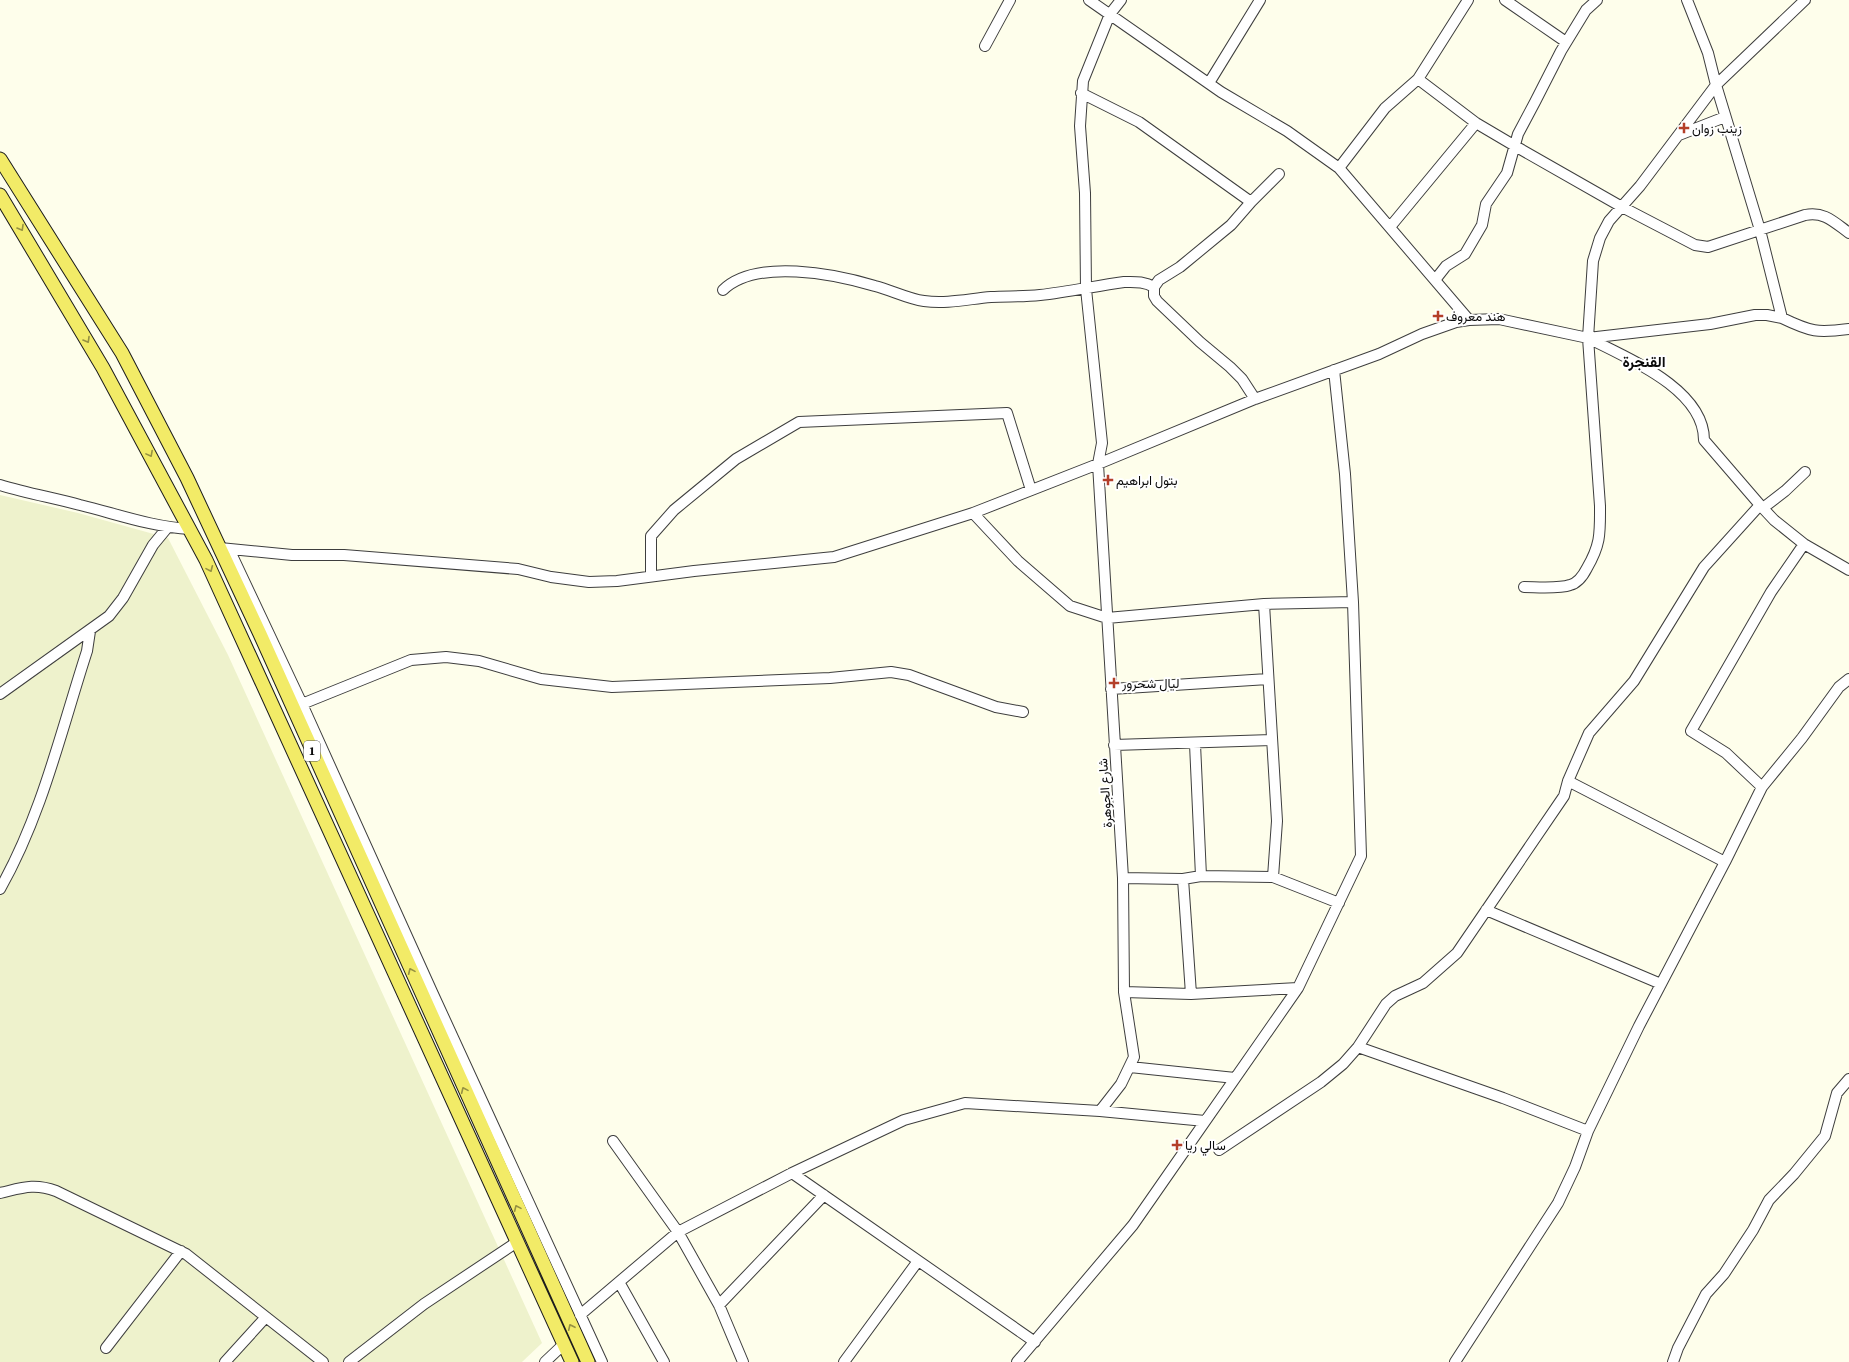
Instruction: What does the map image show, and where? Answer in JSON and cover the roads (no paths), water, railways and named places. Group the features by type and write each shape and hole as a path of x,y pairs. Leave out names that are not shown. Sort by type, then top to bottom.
{"main road":[{"name":"1","path":"0,159 122,353 224,549 588,1362"},
{"name":"1","path":"0,195 103,368 206,560 572,1362"}],"street":[{"path":"985,46 1010,0"},
{"path":"1089,0 1209,84 1287,131 1339,168 1468,320"},
{"name":"شارع الجوهرة","path":"1100,1111 1121,1084 1134,1057 1124,992 1123,878 1098,464 1102,443 1086,289 1085,193 1080,126 1083,80 1110,14 1121,0"},
{"path":"1209,84 1260,0"},
{"path":"1339,168 1385,108 1418,79 1468,0"},
{"path":"1505,0 1566,42"},
{"path":"1435,280 1446,266 1465,254 1482,225 1486,204 1507,173 1518,134 1566,42 1586,10 1597,0"},
{"path":"1687,0 1708,53 1725,117 1760,230 1782,318"},
{"path":"1524,587 1568,586 1577,582 1584,574 1597,551 1600,530 1600,506 1588,338 1593,261 1600,238 1610,221 1716,85 1805,0"},
{"path":"1418,79 1476,122 1515,146 1622,207 1695,245 1708,247 1805,214 1815,213 1827,217 1849,233"},
{"path":"1081,93 1139,122 1251,202"},
{"path":"1678,135 1725,117"},
{"path":"1390,227 1476,122"},
{"path":"1255,398 1242,379 1157,301 1154,296 1154,287 1159,280 1180,267 1231,225 1279,174"},
{"path":"723,290 728,285 742,277 787,271 807,272 873,285 923,301 945,302 990,297 1037,296 1124,282 1138,282 1154,287"},
{"path":"1588,338 1710,324 1767,315 1782,318 1806,330 1825,332 1849,329"},
{"path":"224,549 292,555 344,555 518,569 551,577 589,582 617,581 834,557 973,513 1098,464 1255,398 1379,354 1422,334 1468,320 1499,319 1588,338 1660,376 1693,406 1704,430 1704,440 1774,520 1804,544 1849,570"},
{"path":"1017,1362 1133,1224 1298,988 1361,856 1353,602 1345,474 1334,370"},
{"path":"652,576 651,536 674,510 736,459 799,422 1007,413 1031,490"},
{"path":"1219,1150 1320,1082 1343,1064 1358,1047 1386,1004 1395,996 1423,983 1457,953 1564,796 1568,781 1589,733 1634,681 1704,567 1761,506 1785,491 1805,472"},
{"path":"0,485 167,528 190,529"},
{"path":"973,513 1018,561 1070,606 1107,618 1264,604 1353,602"},
{"path":"0,694 90,631 117,608 153,545 167,528"},
{"path":"1762,787 1726,753 1691,731 1771,592 1804,544"},
{"path":"224,549 302,704 436,1001 602,1362"},
{"path":"1264,604 1277,821 1273,877"},
{"path":"0,889 23,844 40,802 87,651 90,631"},
{"path":"302,704 411,660 446,657 479,661 541,680 612,687 830,678 891,672 909,674 996,707 1023,712"},
{"path":"1111,689 1268,679"},
{"path":"1455,1362 1558,1203 1575,1167 1588,1131 1661,984 1725,862 1762,787 1802,738 1839,687 1849,679"},
{"path":"1114,745 1195,744 1272,740"},
{"path":"1195,744 1200,876"},
{"path":"1568,781 1725,862"},
{"path":"1123,878 1183,879 1200,876 1273,877 1339,903"},
{"path":"1183,879 1191,994"},
{"path":"1486,910 1661,984"},
{"path":"1124,992 1191,994 1298,988"},
{"path":"1358,1047 1503,1098 1588,1131"},
{"path":"1130,1067 1235,1078"},
{"path":"1673,1362 1678,1348 1706,1294 1724,1274 1753,1230 1769,1200 1794,1174 1825,1136 1837,1093 1849,1079"},
{"path":"580,1315 678,1232 792,1173 904,1120 965,1103 1100,1111 1205,1121"},
{"path":"613,1141 678,1232 719,1305 743,1362"},
{"path":"792,1173 1035,1342"},
{"path":"0,1193 32,1186 42,1186 56,1191 181,1251 323,1362"},
{"path":"719,1305 824,1195"},
{"path":"349,1362 424,1304 516,1242"},
{"path":"106,1348 181,1251"},
{"path":"844,1362 918,1261"},
{"path":"619,1282 664,1362"},
{"path":"225,1362 266,1318"},
{"path":"545,1362 564,1344"}],"place":[{"name":"زينب زوان","path":"1684,128"},
{"name":"هند معروف","path":"1438,316"},
{"name":"بتول ابراهيم","path":"1108,480"},
{"name":"ليال شحرور","path":"1114,683"},
{"name":"سالي ريا","path":"1177,1145"}],"district":[{"name":"القنجرة","path":"1644,361"}]}
